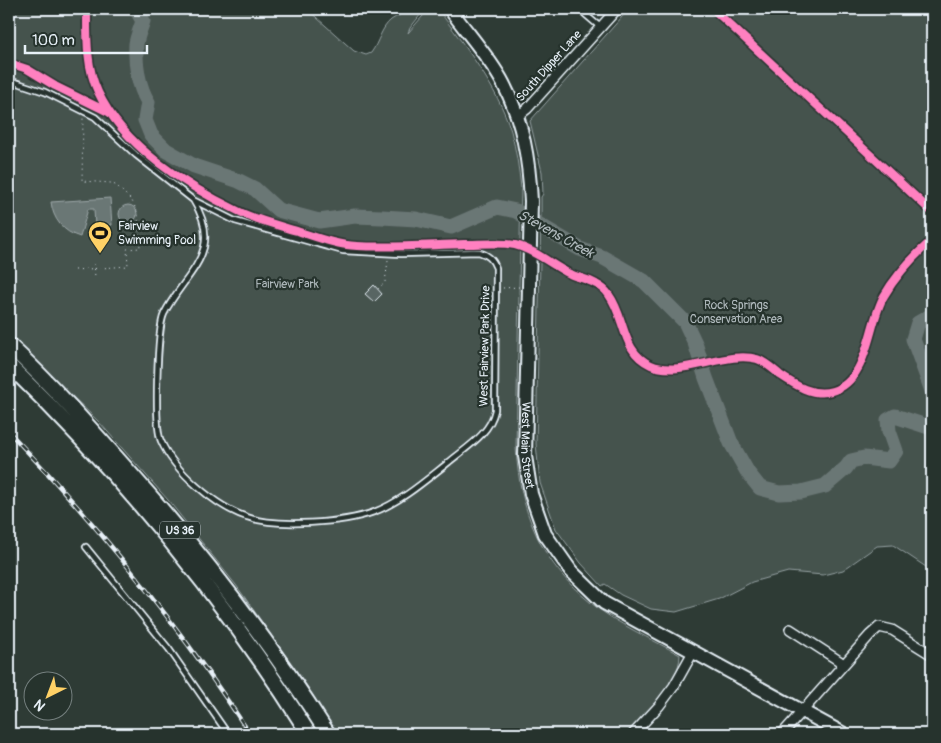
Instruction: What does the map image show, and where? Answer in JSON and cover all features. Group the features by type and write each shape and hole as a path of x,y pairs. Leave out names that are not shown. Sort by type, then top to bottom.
{"main road":[{"name":"US 36","path":"9,345 103,443 195,549 244,612 328,734"},
{"name":"US 36","path":"9,365 95,454 187,560 281,689 310,734"}],"street":[{"name":"West Main Street","path":"450,9 503,83 518,116 525,141 531,201 525,456 531,494 545,534 570,571 604,603 844,734"},
{"name":"South Dipper Lane","path":"518,116 527,110 617,9"},
{"path":"782,734 844,664 880,627 892,630 932,655"},
{"path":"790,628 844,664"},
{"path":"633,734 659,706 674,686 693,652"}],"lane":[{"path":"579,9 600,28"},
{"name":"West Fairview Park Drive","path":"9,80 44,92 83,110 104,123 136,155 193,200 225,217 339,250 388,254 479,252 486,254 494,262 496,268 495,410 490,426 479,437 417,486 392,503 374,512 336,520 262,521 247,517 219,503 194,483 170,457 157,430 156,412 160,324 170,304 193,273 202,252 204,227 202,217 193,200"},
{"path":"86,546 169,648 228,734"}],"path":[{"path":"75,270 128,266 127,249 140,248 138,213 132,201 114,184 82,181 83,110"},
{"path":"378,289 385,282 388,254"},
{"path":"94,264 95,277"},
{"path":"496,288 520,287"}],"green space":[{"name":"Fairview Park","path":"9,9 307,9 354,51 366,55 371,53 385,27 391,20 409,9 425,9 408,33 429,9 438,9 479,67 497,98 511,131 517,160 521,188 516,447 522,492 528,513 546,552 573,587 612,618 680,655 674,676 668,687 627,734 337,734 307,686 236,585 168,500 99,422 9,335"},
{"name":"Rock Springs Conservation Area","path":"629,9 932,9 932,571 893,545 877,546 843,570 823,575 788,572 752,582 719,599 676,612 651,609 621,595 605,584 602,586 581,563 556,529 540,483 536,444 541,197 543,194 542,172 530,121"}],"shaded area":[{"path":"110,198 112,225 95,227 94,209 88,209 80,237 69,232 60,224 54,214 51,202"},
{"path":"128,205 136,210 137,214 132,222 128,223 120,218 119,214 124,206"}],"building":[{"path":"374,285 382,294 374,302 365,294"}],"waterway":[{"name":"Stevens Creek","path":"136,9 143,21 136,51 140,82 148,102 145,120 151,135 166,150 194,166 239,181 255,189 278,210 319,221 355,216 382,217 416,219 451,227 497,207 516,211 580,249 602,257 644,281 685,322 695,343 706,378 731,443 748,473 760,488 779,493 801,492 825,486 846,468 851,461 864,458 889,461 896,451 889,431 888,420 895,416 932,428"},
{"name":"Stevens Creek","path":"932,315 918,323 913,339 932,391"}],"railway":[{"path":"9,432 74,503 137,578 195,655 250,734"}],"cycle path":[{"path":"87,9 89,62 98,92 109,112 123,130 140,147 177,177 218,201 252,217 341,244 384,247 496,243 522,247 570,274 593,282 605,290 619,314 625,334 634,352 651,365 663,368 676,368 745,357 763,362 786,379 804,389 818,392 832,391 844,385 853,376 866,350 884,296 906,266 932,240"},
{"path":"713,9 932,212"},
{"path":"9,63 27,69 55,86 108,112"}],"place":[{"name":"Fairview Swimming Pool","path":"100,254"}]}
